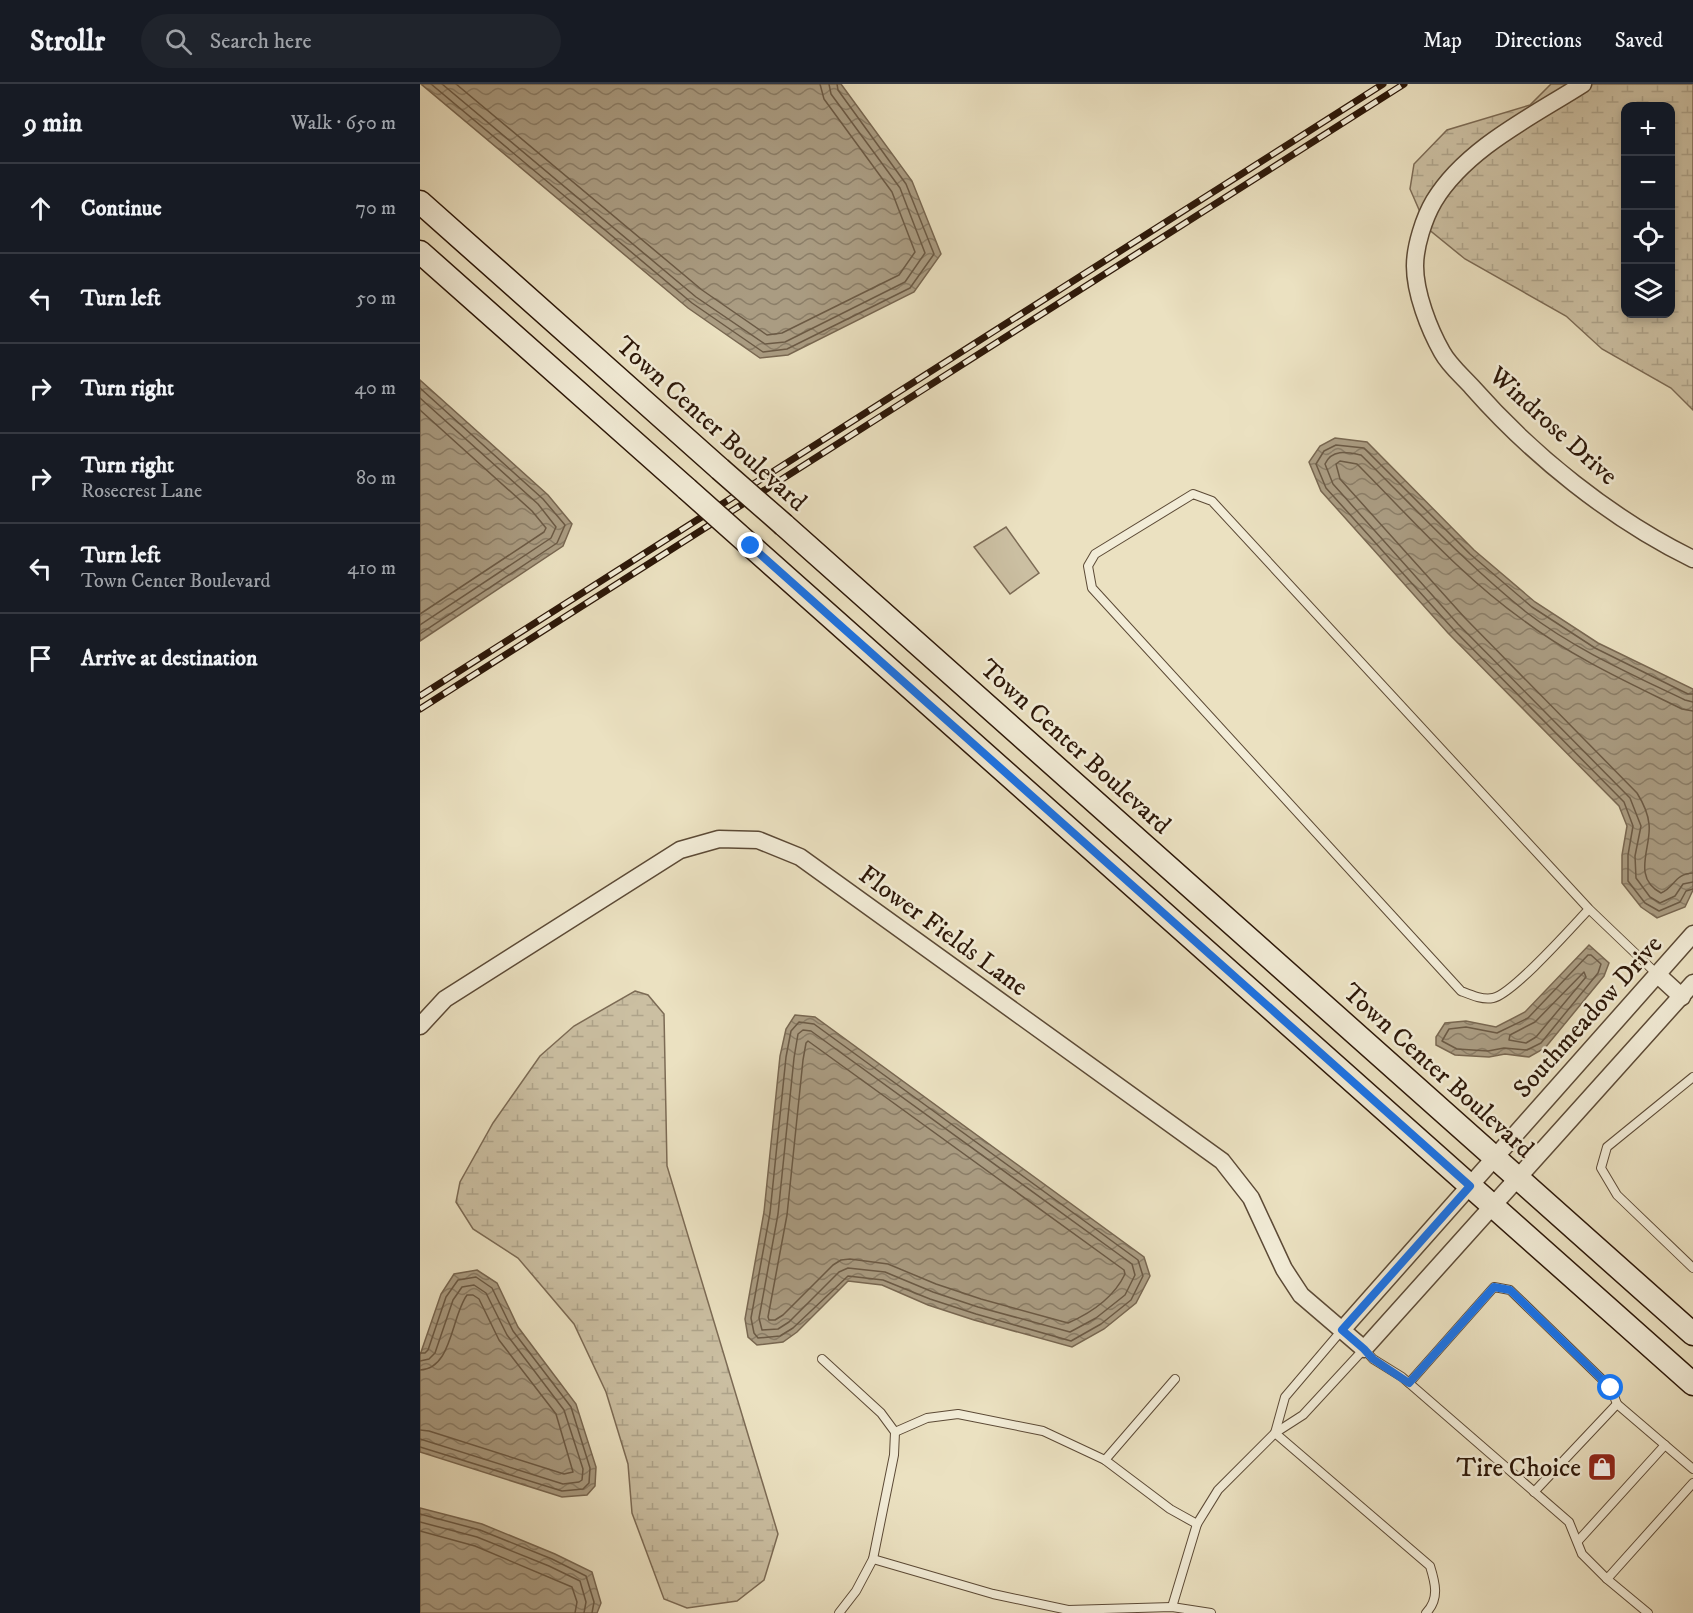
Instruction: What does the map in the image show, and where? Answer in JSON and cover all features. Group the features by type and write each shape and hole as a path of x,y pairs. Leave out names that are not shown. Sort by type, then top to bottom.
{"main road":[{"name":"Town Center Boulevard","path":"420,202 1693,1334"},
{"path":"420,252 1693,1384"}],"street":[{"name":"Windrose Drive","path":"1583,84 1489,144 1451,176 1433,202 1420,236 1415,266 1423,309 1443,354 1498,416 1580,487 1658,542 1693,559"},
{"name":"Flower Fields Lane","path":"420,1026 444,999 680,850 719,838 758,840 800,857 1221,1161 1251,1198 1284,1269 1301,1295 1364,1349"},
{"name":"Southmeadow Drive","path":"1342,1330 1693,934"},
{"path":"1658,975 1682,997"},
{"path":"1364,1349 1682,997 1693,982"}],"lane":[{"path":"1590,909 1511,989 1493,998 1476,997 1461,991 1092,588 1088,566 1095,554 1193,494 1212,501 1590,909 1658,975"},
{"path":"1693,1077 1607,1147 1601,1168 1617,1195 1693,1268"},
{"path":"1409,1383 1494,1287 1510,1290 1611,1388 1617,1404 1693,1469"},
{"path":"1275,1433 1285,1397 1342,1330"},
{"path":"1172,1607 1197,1524 1218,1490 1275,1433 1304,1415 1364,1349 1373,1359 1409,1383 1569,1522 1582,1554 1607,1579 1648,1613"},
{"path":"822,1359 881,1413 895,1432 894,1455 873,1559 856,1591 839,1613"},
{"path":"1105,1460 1175,1379"},
{"path":"1534,1492 1617,1404"},
{"path":"895,1432 927,1418 958,1414 1043,1431 1105,1460 1170,1509 1197,1524"},
{"path":"1275,1433 1430,1566 1436,1587 1432,1607 1426,1613"},
{"path":"1578,1541 1665,1445"},
{"path":"1607,1579 1693,1483"},
{"path":"873,1559 993,1594 1068,1610 1172,1607 1211,1613"}],"green space":[{"path":"1551,84 1693,84 1693,410 1671,388 1602,349 1566,316 1465,259 1427,228 1410,189 1414,164 1447,130 1530,105"},
{"path":"1006,527 1039,573 1010,594 974,547"},
{"path":"635,991 648,995 664,1014 667,1166 778,1534 764,1580 737,1601 687,1608 664,1599 632,1513 628,1464 606,1392 574,1324 518,1258 473,1229 456,1202 460,1182 493,1123 540,1056 574,1026"}],"water":[{"path":"421,84 841,84 912,181 941,254 914,292 788,355 760,358 688,308"},
{"path":"420,380 548,495 572,524 563,546 420,641"},
{"path":"1335,438 1367,442 1474,550 1535,602 1598,643 1693,689 1693,890 1685,907 1657,918 1641,907 1622,883 1622,855 1627,826 1619,806 1448,633 1321,491 1309,462 1320,446"},
{"path":"1589,945 1609,963 1604,976 1545,1048 1529,1057 1505,1054 1489,1057 1455,1055 1436,1045 1436,1037 1445,1023 1466,1021 1496,1027 1525,1012"},
{"path":"795,1015 815,1017 1144,1257 1150,1276 1136,1303 1104,1329 1072,1347 928,1305 882,1285 848,1281 797,1332 783,1342 757,1345 748,1337 745,1319 764,1212 780,1056 786,1029"},
{"path":"477,1270 497,1283 518,1327 576,1404 596,1467 595,1486 587,1495 562,1497 420,1452 420,1355 441,1294 454,1274"},
{"path":"420,1508 482,1524 592,1572 601,1603 597,1613 420,1613"}],"railway":[{"path":"420,696 1383,84"},
{"path":"420,709 1404,84"}],"place":[{"name":"Tire Choice","path":"1602,1467"}],"route":[{"path":"751,546 1470,1186 1342,1330 1373,1359 1409,1383 1494,1287 1510,1290 1611,1388"}]}
